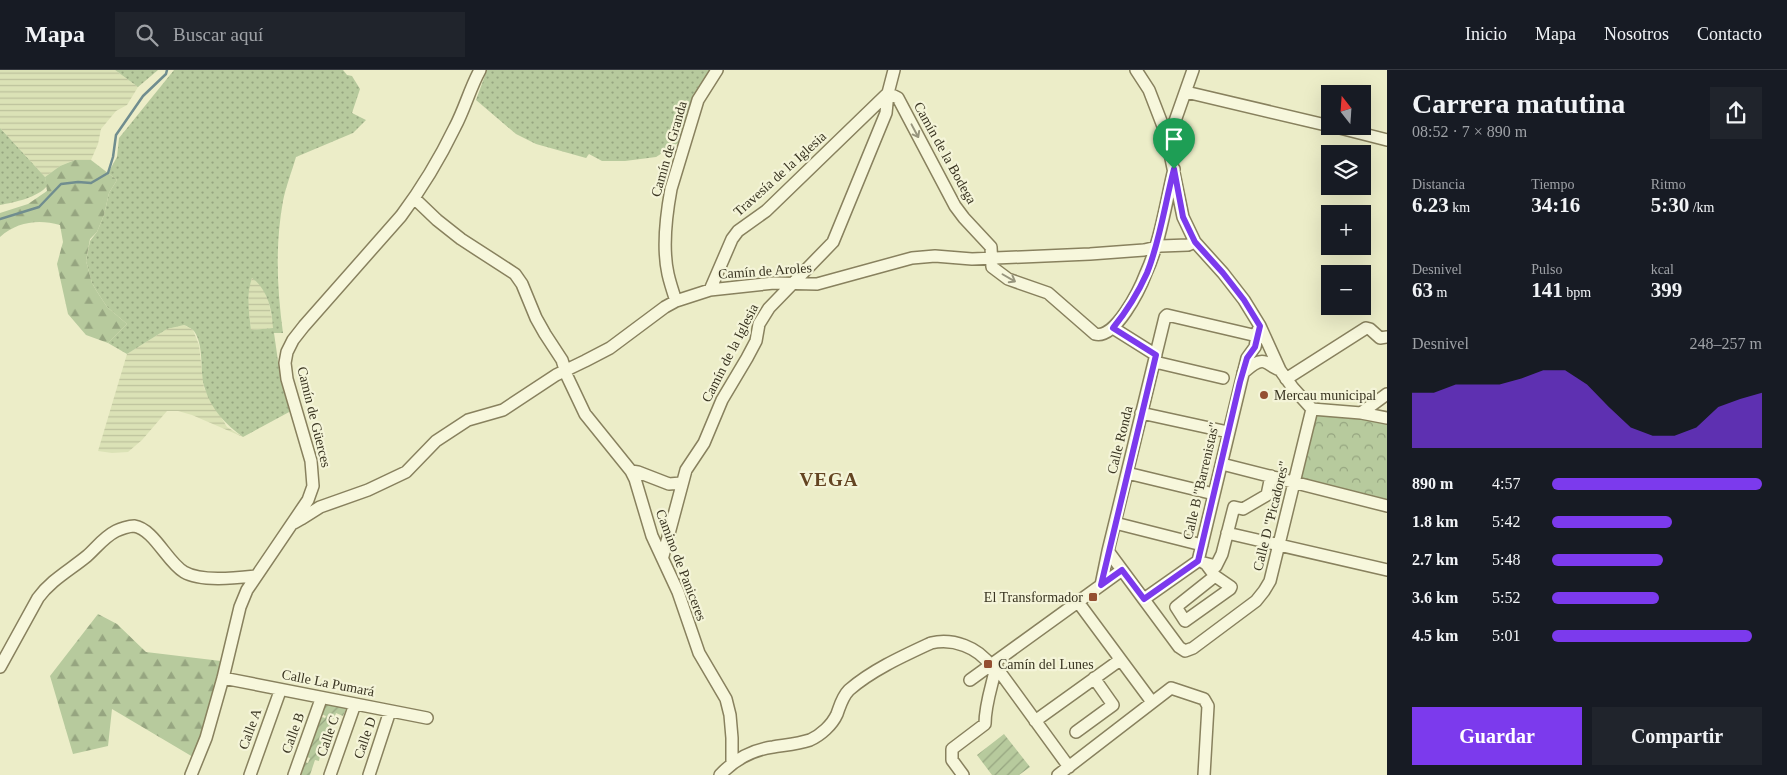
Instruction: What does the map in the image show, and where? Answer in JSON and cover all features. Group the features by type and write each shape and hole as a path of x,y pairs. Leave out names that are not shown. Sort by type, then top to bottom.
{"street":[{"name":"Camín de Güerces","path":"191,775 206,738 240,607 247,590 308,500 313,486 312,461 287,379 285,364 287,352 293,340 304,326 401,216 414,198 456,125 480,70"},
{"name":"Camín de Granda","path":"676,300 668,274 665,245 668,204 698,100 717,70"},
{"name":"Camín de la Iglesia","path":"663,556 681,483 690,461 704,443 722,400 748,358 756,341 759,324 769,308 833,242 886,113 888,93 894,70"},
{"path":"1136,70 1149,90 1166,134 1183,217 1195,242 1244,300 1258,347 1274,368 1283,374"},
{"path":"1166,134 1175,120 1193,70"},
{"path":"1186,92 1321,124"},
{"name":"Camín de la Bodega","path":"888,93 898,98 955,206 992,247 992,267 1008,279 1048,293 1095,334 1104,335 1113,328"},
{"name":"Travesía de la Iglesia","path":"710,290 732,239 738,232 766,211 888,93"},
{"path":"1367,135 1387,140"},
{"path":"1174,169 1147,273 1126,312 1113,328 1156,359 1223,378"},
{"name":"Camino de Paniceres","path":"414,198 437,220 461,239 514,274 522,284 536,318 562,360 585,414 631,471 652,536 663,556 678,592 699,653 726,698 730,715 732,763"},
{"name":"Camín de Aroles","path":"294,522 302,519 320,506 368,490 406,472 436,441 468,420 503,410 565,370 610,348 676,300 710,290 774,283 817,284 912,258 935,256 992,259 1144,250 1155,246 1188,245 1195,242"},
{"name":"Calle Ronda","path":"1101,585 1165,317 1168,315 1258,347"},
{"path":"1283,374 1366,328 1370,329 1380,338 1387,338"},
{"path":"1258,347 1262,344 1268,347 1283,374 1312,409 1362,412 1387,418"},
{"path":"1258,347 1268,347"},
{"name":"Calle B \"Barrenistas\"","path":"1144,599 1202,563 1202,545 1243,373 1247,358 1258,347"},
{"path":"1362,412 1387,394"},
{"name":"Calle D \"Picadores\"","path":"1144,599 1179,648 1186,651 1193,648 1256,601 1270,581 1312,409"},
{"path":"1141,413 1228,432"},
{"path":"1222,464 1387,506"},
{"path":"631,471 669,484 681,483"},
{"path":"1127,473 1214,494"},
{"path":"1202,563 1216,566 1218,564 1234,507 1243,508 1267,495 1272,476"},
{"path":"313,486 325,498 333,501"},
{"path":"1115,523 1202,545"},
{"path":"0,667 44,589 108,536 125,528 134,526 148,534 174,564 183,572 193,576 202,578 255,576"},
{"path":"1227,533 1387,568"},
{"path":"1108,551 1144,599"},
{"path":"1202,563 1215,576 1231,587 1185,621 1176,606 1215,576"},
{"path":"970,680 994,665 1122,570"},
{"path":"1078,602 1152,702"},
{"path":"720,775 739,757 811,739 830,725 836,716 844,695 850,690 873,673 931,642 941,640 976,650 994,665 1069,767"},
{"path":"1035,721 1120,660"},
{"path":"963,775 952,760 952,749 986,724 987,702 991,692 994,665"},
{"name":"Calle La Pumará","path":"223,678 426,718"},
{"path":"1076,732 1113,705 1094,678"},
{"path":"1058,775 1171,688 1204,699 1208,706 1204,775"},
{"name":"Calle A","path":"250,775 279,694"},
{"name":"Calle B","path":"294,775 320,702"},
{"name":"Calle C","path":"330,775 354,707"},
{"name":"Calle D","path":"369,775 390,711"}],"green space":[{"path":"0,70 115,70 138,87 127,105 116,111 101,129 98,144 91,160 75,160 60,166 45,177 0,128"},
{"path":"115,70 158,70 138,87"},
{"path":"174,70 343,70 347,75 352,76 360,89 352,113 366,120 353,133 296,157 284,195 280,218 278,284 283,333 274,333 278,361 291,411 243,437 220,416 211,403 203,382 200,344 192,329 184,325 167,329 127,354 108,343 127,324 107,307 92,283 86,261 90,241 97,232 104,215 109,193 117,180 108,173 117,157 119,138","holes":["252,278 262,288 268,301 272,314 273,328 251,330 249,297"]},
{"path":"487,70 710,70 693,96 678,143 656,157 625,161 602,161 589,154 586,158 536,144 516,134 476,100"},
{"path":"0,128 45,177 47,186 38,194 0,205"},
{"path":"75,160 91,160 117,180 109,193 104,215 97,232 90,239 86,261 92,283 107,307 127,324 108,343 86,335 68,314 57,264 63,242 60,225 44,222 28,223 13,228 0,237 0,213 28,204 47,191 45,177 60,166"},
{"path":"252,278 261,284 268,299 274,328 251,330 248,304 249,287"},
{"path":"184,325 193,330 199,345 204,388 227,427 243,437 192,415 178,411 167,411 142,440 128,452 112,453 98,451 127,354 167,329"},
{"path":"1312,409 1387,418 1387,506 1295,482"},
{"path":"98,614 117,624 146,652 221,661 209,710 193,757 112,709 108,746 73,754 50,676"},
{"path":"324,700 348,704 343,716 336,713 334,719 330,718 329,721 332,722 329,733 326,732 322,740 326,742 324,747 320,746 317,755 320,756 319,761 315,760 310,775 301,775 303,770 300,769 302,761 308,763 310,758 304,758 308,744 312,745 313,742 309,741 317,719 320,720 326,716 319,713"},
{"path":"1004,734 1030,767 1019,775 992,775 977,755"}],"waterway":[{"path":"0,219 39,207 61,184 91,183 108,173 113,157 116,135 143,96 166,74 167,70"}],"place":[{"name":"Mercau municipal","path":"1264,395"},
{"name":"El Transformador","path":"1093,597"},
{"name":"Camín del Lunes","path":"988,664"}],"district":[{"name":"VEGA","path":"829,479"}],"route":[{"path":"1174,169 1183,217 1195,242 1244,300 1260,326 1255,347 1247,358 1240,382 1198,561 1144,599 1122,570 1101,585 1156,355 1113,328 1126,312 1147,273 1174,169"}]}
